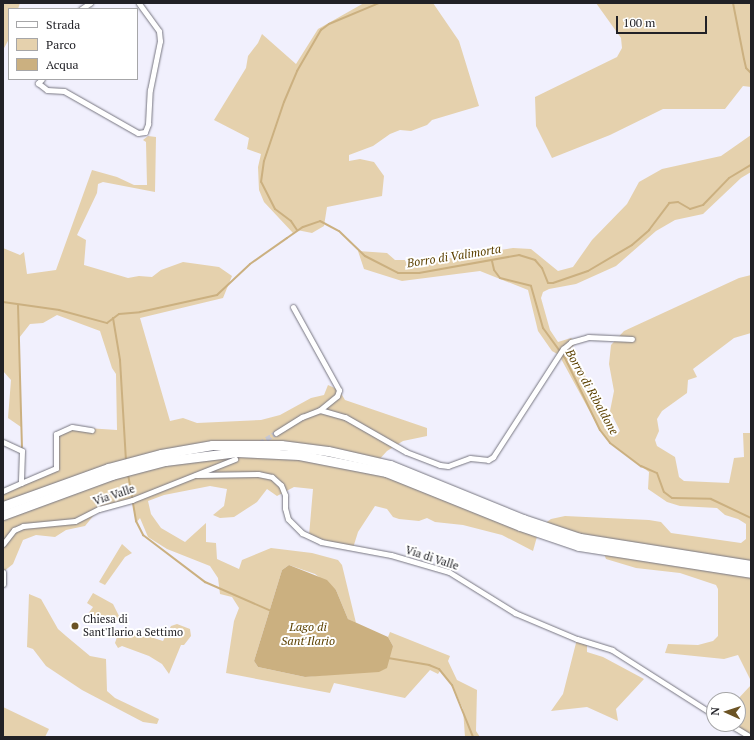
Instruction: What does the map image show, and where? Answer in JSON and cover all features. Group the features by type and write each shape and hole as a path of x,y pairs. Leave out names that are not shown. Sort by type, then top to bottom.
{"highway":[{"path":"3,506 108,468 161,454 212,445 281,445 328,451 390,465 523,519 580,538 751,565"},
{"path":"3,515 112,475 165,462 237,452 298,455 386,472 520,526 579,546 751,573"}],"street":[{"path":"41,80 38,83 47,90 64,91 138,132 145,132 148,124 150,90 160,41 159,31 139,3"},
{"path":"276,433 302,417 320,410 337,396 339,390 293,307"},
{"path":"320,410 344,417 406,452 440,465 448,466 470,458 488,460 493,457 561,352 570,342 588,337 632,339"},
{"path":"3,491 56,468 56,434 72,427 92,430"},
{"path":"3,442 22,451 21,483"},
{"name":"Via Valle","path":"3,544 14,530 23,526 75,521 99,509 130,501 235,458"},
{"name":"Via di Valle","path":"196,475 258,474 272,477 281,485 285,495 285,508 288,519 302,533 321,542 391,555 449,572 515,613 612,650 706,709"},
{"path":"3,584 4,573"}],"green space":[{"path":"3,3 20,3 18,8 8,8 8,41 3,50"},
{"path":"364,3 433,3 459,41 479,106 432,120 427,125 411,131 400,130 390,134 373,146 349,155 349,161 360,159 374,162 384,176 382,196 327,207 324,226 312,233 297,230 293,233 264,202 259,190 258,167 261,154 247,149 249,138 214,120 246,68 248,56 258,43 262,34 296,64 318,29"},
{"path":"596,3 751,3 751,87 743,86 725,109 663,109 610,135 552,158 536,126 535,97 617,57 622,48 621,38"},
{"path":"751,135 751,172 741,178 703,214 675,220 656,231 616,266 576,284 549,289 543,292 541,298 550,330 558,342 571,338 574,340 575,344 567,353 578,360 606,423 604,428 614,437 620,431 610,411 614,391 609,364 611,345 624,331 739,278 751,275 751,333 734,338 693,369 697,377 688,380 687,393 662,411 657,419 659,431 655,440 657,446 675,457 679,477 684,481 729,483 734,458 744,457 743,433 751,433 751,565 702,559 541,526 551,519 565,516 649,520 661,522 671,533 741,543 746,539 746,524 738,519 725,515 717,508 680,506 667,502 648,489 649,472 614,446 601,432 559,355 552,351 538,331 528,290 480,271 402,281 364,269 358,251 387,253 395,260 405,260 407,265 513,248 531,249 558,271 573,267 592,240 627,204 639,182 662,169 721,156"},
{"path":"148,136 156,137 155,192 103,182 98,184 97,193 77,235 86,240 84,265 128,278 139,276 152,277 161,270 183,262 219,267 232,276 223,298 140,318 170,421 183,418 197,423 261,420 280,415 311,398 324,395 328,385 339,390 345,400 427,428 427,436 403,441 387,451 377,462 328,451 212,445 3,506 3,491 56,468 56,434 72,427 117,430 116,374 112,368 100,331 57,315 43,323 30,324 19,338 21,427 8,418 11,380 3,371 3,248 20,255 24,252 27,274 56,270 92,170 117,177 134,185 147,185 146,142 143,140"},
{"path":"237,452 358,465 538,533 533,551 502,535 463,525 435,522 427,518 419,521 399,519 393,517 387,509 375,506 358,532 353,548 309,536 313,489 294,487 277,496 267,489 257,502 234,517 220,518 213,515 224,506 227,489 210,486 164,495 148,501 151,514 161,528 185,542 206,523 206,542 216,543 217,559 239,569 242,560 271,548 312,553 338,560 342,565 356,623 348,619 336,590 315,574 289,565 282,570 254,661 258,667 305,677 345,673 393,646 388,637 390,632 450,656 448,661 457,680 477,690 476,731 480,737 465,737 463,709 452,685 440,671 438,674 430,670 405,698 334,683 330,693 226,673 234,621 239,608 232,597 220,594 218,578 210,566 167,549 148,537 140,518 136,523 132,500 99,509 85,526 66,530 55,537 36,535 23,540 13,564 3,572 3,515 112,475"},
{"path":"122,544 132,553 125,557 105,585 99,582"},
{"path":"603,551 751,573 751,681 738,655 724,659 665,653 668,644 698,645 713,641 718,636 718,589 716,585 680,573 636,568 606,559"},
{"path":"93,593 113,604 123,624 99,614 96,619 88,614 93,607 87,603"},
{"path":"29,594 41,599 58,629 66,636 90,656 106,659 107,691 115,698 159,719 157,724 143,722 82,690 46,666 33,649 27,647"},
{"path":"177,624 190,629 191,636 184,645 181,645 169,674 162,664 149,656 122,646 118,648 115,643 117,637 129,630 163,641 171,626"},
{"path":"577,639 587,642 587,652 603,657 644,679 616,709 618,721 587,707 551,711 563,694"},
{"path":"751,685 751,733 748,736 742,732 746,732 746,692 744,692"},
{"path":"3,707 49,729 45,737 3,737"}],"water":[{"name":"Lago di Sant'Ilario","path":"289,565 327,580 336,590 348,619 388,637 393,646 387,668 379,672 305,677 258,667 254,661 282,570"}],"waterway":[{"path":"297,230 291,221 275,209 261,182 264,161 284,102 297,71 321,30 329,24 379,3"},
{"path":"733,3 746,68 751,73"},
{"name":"Borro di Valimorta","path":"3,302 59,310 107,323 119,314 140,312 217,295 250,264 303,227 320,221 339,231 365,256 398,273 419,273 519,255 535,260 542,268 548,283 553,283 588,271 632,245 649,230 669,203 678,202 690,209 703,205 729,178 751,165"},
{"name":"Borro di Ribaldone","path":"492,261 494,270 500,278 531,286 543,328 565,358 600,430 610,443 641,466 657,473 664,492 672,498 711,499 751,518"},
{"path":"18,305 22,447"},
{"path":"113,318 120,360 126,460"},
{"path":"128,474 136,521 143,535 205,582 271,611"},
{"path":"388,658 429,665 439,669 452,685 473,737"}],"tunnel":[{"path":"260,443 276,433"}],"place":[{"name":"Chiesa di Sant'Ilario a Settimo","path":"75,626"}]}
